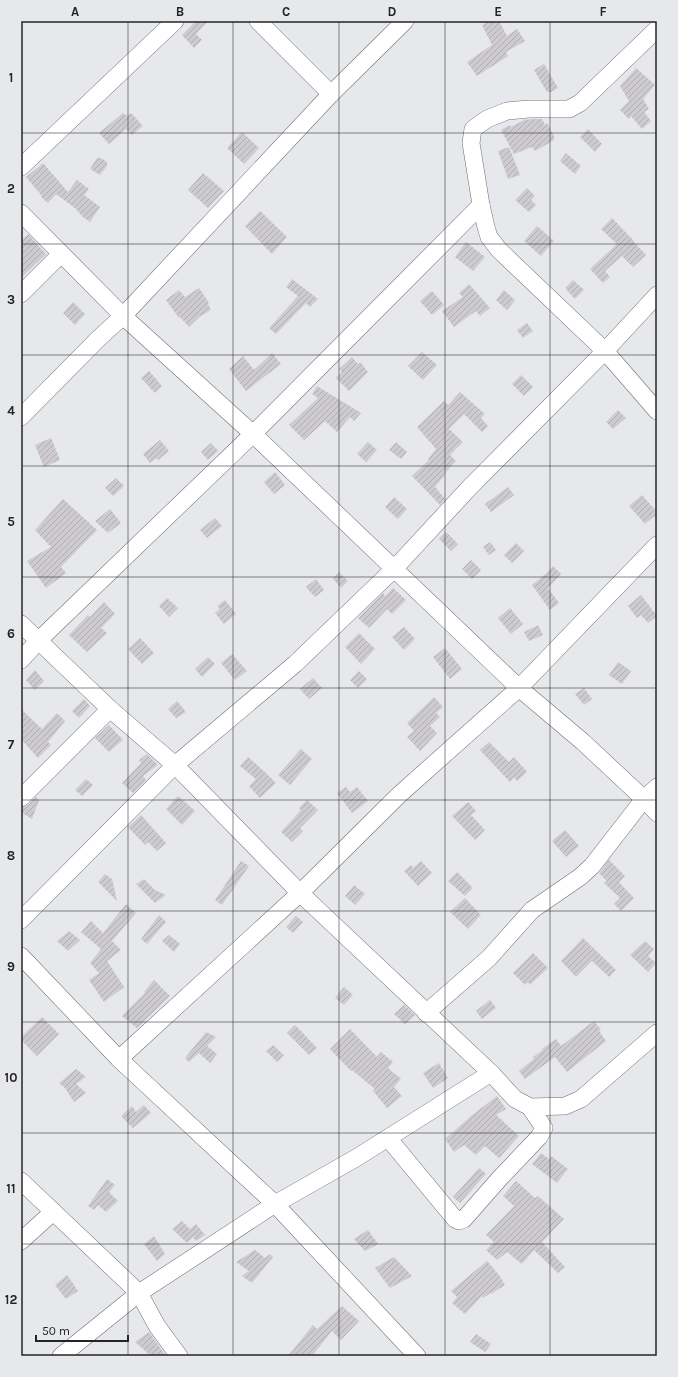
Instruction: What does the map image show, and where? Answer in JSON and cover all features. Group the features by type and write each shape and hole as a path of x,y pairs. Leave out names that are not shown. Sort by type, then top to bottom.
{"street":[{"path":"21,166 175,21"},
{"path":"258,21 331,94"},
{"path":"21,417 98,339 123,316 331,94 405,21"},
{"path":"657,29 580,103 569,109 529,109 507,111 487,119 473,129 471,143 481,205 489,237 499,250 605,351 657,411"},
{"path":"21,660 39,640 253,434 481,205"},
{"path":"21,213 123,316 253,434 519,688 583,742 657,813"},
{"path":"21,294 61,254"},
{"path":"21,920 175,764 295,664 394,569 470,487 605,351 657,295"},
{"path":"119,1059 300,893 373,819 519,688 657,545"},
{"path":"21,624 110,709 175,764 300,893 491,1073 516,1100 530,1106 565,1106 581,1099 657,1033"},
{"path":"21,798 110,709"},
{"path":"426,1013 489,958 532,910 588,870 644,800 657,787"},
{"path":"21,956 119,1059 275,1204 417,1356"},
{"path":"60,1356 139,1293 275,1204 356,1158 491,1073"},
{"path":"388,1138 454,1219 459,1221 464,1218 539,1137 544,1128 530,1106"},
{"path":"21,1181 139,1293 157,1326 179,1356"},
{"path":"21,1241 53,1212"}],"building":[{"path":"196,21 208,21 196,34 202,40 194,48 182,35"},
{"path":"489,21 499,21 507,36 517,29 525,41 506,52 508,56 477,76 467,62 492,45 482,25"},
{"path":"544,64 558,88 551,92 547,92 534,70"},
{"path":"636,68 655,85 643,99 649,109 644,112 651,121 642,129 631,116 629,119 620,110 629,101 620,86"},
{"path":"123,113 127,116 131,113 143,126 132,135 126,129 109,144 99,133"},
{"path":"526,119 542,119 545,125 547,123 554,136 554,140 535,151 532,147 514,154 501,130 510,125 511,127"},
{"path":"588,129 602,144 595,152 580,137"},
{"path":"242,132 259,148 244,164 227,148"},
{"path":"509,147 520,175 508,179 498,151"},
{"path":"566,153 581,166 575,174 560,161"},
{"path":"97,158 101,158 107,162 107,166 100,175 90,169"},
{"path":"43,163 68,192 77,180 89,189 84,195 100,207 90,222 75,208 56,194 48,203 41,197 42,196 26,177"},
{"path":"203,173 224,191 208,208 188,190"},
{"path":"527,188 535,196 531,200 536,205 529,212 515,200"},
{"path":"260,211 287,237 272,254 245,226"},
{"path":"612,218 646,255 633,267 622,256 605,271 610,277 603,283 590,269 617,244 601,229"},
{"path":"537,226 554,241 541,256 524,241"},
{"path":"28,234 46,254 21,278 21,241"},
{"path":"466,242 485,257 473,271 455,257"},
{"path":"292,279 318,299 310,307 306,303 276,334 269,328 298,296 286,287"},
{"path":"573,280 584,290 575,299 565,288"},
{"path":"469,284 490,308 480,316 476,311 454,327 442,311 463,297 459,293"},
{"path":"199,288 209,303 208,304 211,310 199,317 189,327 180,317 179,318 166,300 179,290 185,297"},
{"path":"504,290 515,300 507,310 496,300"},
{"path":"432,291 444,305 432,315 420,301"},
{"path":"73,302 85,314 75,325 63,313"},
{"path":"527,323 533,331 523,338 517,330"},
{"path":"422,352 437,365 423,380 408,366"},
{"path":"272,353 281,364 246,391 229,369 243,356 254,370"},
{"path":"352,357 358,364 360,362 368,372 349,391 336,378 342,372 339,369"},
{"path":"149,371 162,386 155,393 141,378"},
{"path":"521,375 533,387 524,396 512,384"},
{"path":"317,386 361,413 354,421 350,417 337,432 325,421 304,440 289,425 318,398 312,394"},
{"path":"460,392 485,414 481,418 488,426 482,432 464,414 449,429 463,442 450,455 456,461 435,487 445,499 440,505 412,476 429,460 428,459 436,449 417,427 444,401 448,405"},
{"path":"618,410 626,418 613,429 606,422"},
{"path":"51,438 60,460 44,467 35,445"},
{"path":"160,440 169,451 158,460 156,458 150,463 143,454"},
{"path":"368,442 377,450 366,462 357,454"},
{"path":"396,442 407,452 401,459 389,450"},
{"path":"211,443 218,451 208,460 201,452"},
{"path":"275,472 285,485 274,494 264,482"},
{"path":"116,478 124,486 113,496 105,488"},
{"path":"508,487 514,495 491,512 485,504"},
{"path":"642,495 657,512 657,514 645,524 629,506"},
{"path":"394,497 407,509 398,519 385,507"},
{"path":"63,499 97,530 61,567 66,573 46,588 27,561 51,547 35,530"},
{"path":"110,509 121,523 108,533 95,521"},
{"path":"215,518 222,526 207,538 200,530"},
{"path":"446,532 458,544 451,551 439,539"},
{"path":"490,542 496,550 489,555 483,547"},
{"path":"516,543 524,551 512,563 504,555"},
{"path":"471,560 481,570 472,579 462,569"},
{"path":"553,566 561,574 548,588 559,603 550,610 532,585 545,575"},
{"path":"339,572 348,581 341,588 333,579"},
{"path":"316,579 324,590 315,597 306,587"},
{"path":"393,588 406,600 392,614 387,609 369,628 358,618 383,593 385,596"},
{"path":"641,595 657,616 648,623 641,615 637,618 628,606"},
{"path":"167,598 178,608 169,617 159,606"},
{"path":"225,600 236,614 224,624 215,613 220,609 217,606"},
{"path":"104,602 115,614 101,628 107,633 87,652 69,635 88,615 90,617"},
{"path":"510,608 523,624 511,634 498,618"},
{"path":"538,625 543,635 529,641 524,632"},
{"path":"404,627 415,639 404,650 392,637"},
{"path":"359,633 375,649 361,664 345,647"},
{"path":"140,638 154,653 142,664 128,649"},
{"path":"445,648 462,669 450,679 433,657"},
{"path":"232,654 247,671 235,680 221,663"},
{"path":"208,657 215,664 202,677 195,669"},
{"path":"618,662 631,671 622,684 609,675"},
{"path":"35,670 44,681 35,690 26,680"},
{"path":"359,671 367,679 358,688 350,680"},
{"path":"313,678 322,688 309,699 300,689"},
{"path":"584,688 592,699 584,705 575,694"},
{"path":"434,697 443,707 436,713 440,717 430,726 437,733 420,751 407,737 414,731 407,723"},
{"path":"84,699 90,706 79,718 72,711"},
{"path":"177,701 186,712 176,718 168,709"},
{"path":"21,709 42,729 57,713 65,721 48,742 51,745 38,758 21,739"},
{"path":"109,725 123,740 109,752 95,738"},
{"path":"489,742 509,762 514,757 527,772 517,781 514,777 510,782 480,750"},
{"path":"301,749 312,759 290,785 278,775"},
{"path":"147,754 158,765 143,776 146,780 133,793 122,783 141,763 139,760"},
{"path":"248,757 276,783 260,798 249,786 256,779 240,766"},
{"path":"86,779 93,785 82,796 75,790"},
{"path":"346,787 350,792 357,787 368,801 352,813 337,793"},
{"path":"178,796 195,811 182,825 166,809"},
{"path":"36,797 39,800 32,819 21,812 21,808 28,805"},
{"path":"307,800 318,810 300,828 303,831 292,842 281,832 301,810 299,808"},
{"path":"468,802 476,811 471,815 485,830 475,840 452,816"},
{"path":"141,815 166,843 157,851 148,842 145,845 128,827"},
{"path":"565,830 579,846 566,857 552,841"},
{"path":"609,860 625,876 619,882 634,898 621,911 614,904 620,898 604,883 607,881 599,873"},
{"path":"241,861 249,866 222,905 215,900"},
{"path":"421,861 432,873 418,886 404,871 411,865 413,868"},
{"path":"457,872 473,888 465,896 448,881"},
{"path":"105,874 112,879 117,901 98,882"},
{"path":"144,879 155,890 166,895 155,903 136,884"},
{"path":"354,885 365,894 355,905 345,896"},
{"path":"465,898 481,915 468,929 450,912"},
{"path":"126,904 136,913 112,941 121,950 107,961 124,987 104,1002 89,980 99,973 90,963 101,949 81,932 91,921 103,933"},
{"path":"159,915 166,922 147,944 141,939"},
{"path":"296,916 303,922 293,933 286,927"},
{"path":"69,931 80,940 68,951 57,941"},
{"path":"169,935 180,944 174,952 162,941"},
{"path":"583,938 616,970 609,977 592,961 576,977 561,961"},
{"path":"645,941 654,949 648,956 656,963 648,972 630,955"},
{"path":"533,953 548,968 530,985 528,982 525,985 513,973"},
{"path":"154,980 170,996 137,1028 122,1016 145,993 144,992"},
{"path":"344,987 353,995 344,1005 335,998"},
{"path":"490,1000 496,1008 482,1019 476,1011"},
{"path":"404,1005 415,1015 405,1024 394,1014"},
{"path":"42,1017 59,1034 37,1056 21,1040 21,1037"},
{"path":"594,1021 601,1030 599,1031 606,1041 567,1072 555,1057 525,1079 519,1071 534,1059 533,1057 543,1050 542,1049 556,1039 561,1046"},
{"path":"295,1025 317,1048 309,1055 287,1033"},
{"path":"350,1029 377,1057 381,1052 393,1062 388,1068 401,1079 394,1087 402,1096 387,1108 373,1091 375,1089 352,1070 351,1071 330,1049"},
{"path":"206,1032 216,1037 207,1046 217,1054 210,1063 199,1053 189,1062 185,1058"},
{"path":"273,1045 284,1055 277,1062 266,1051"},
{"path":"439,1063 448,1078 433,1088 423,1073"},
{"path":"76,1069 86,1077 76,1084 86,1093 74,1102 65,1088 59,1083"},
{"path":"497,1096 506,1109 496,1115 519,1136 499,1158 485,1146 476,1155 464,1145 454,1152 445,1139"},
{"path":"144,1105 151,1113 133,1128 121,1116 132,1106 136,1112"},
{"path":"541,1153 549,1159 551,1156 568,1169 557,1183 532,1164"},
{"path":"479,1168 486,1174 460,1203 453,1197"},
{"path":"107,1179 115,1185 109,1192 118,1201 106,1212 98,1205 94,1210 88,1206"},
{"path":"516,1181 535,1198 538,1196 564,1219 542,1242 565,1267 558,1273 534,1250 522,1264 507,1252 497,1260 486,1250 494,1242 486,1235 514,1206 503,1196"},
{"path":"182,1221 190,1229 196,1224 205,1235 196,1241 193,1237 187,1243 172,1229"},
{"path":"368,1230 378,1244 365,1251 354,1239"},
{"path":"154,1236 165,1254 157,1261 144,1244"},
{"path":"255,1250 265,1258 270,1254 273,1257 252,1283 242,1276 249,1271 236,1262"},
{"path":"394,1257 412,1276 390,1288 375,1268"},
{"path":"487,1261 505,1285 483,1298 482,1296 465,1314 452,1303 457,1297 451,1291"},
{"path":"67,1275 78,1291 66,1299 55,1285"},
{"path":"342,1306 359,1321 341,1340 332,1331 312,1356 288,1356 313,1325 317,1329"},
{"path":"149,1332 166,1356 151,1356 135,1342"},
{"path":"476,1334 491,1344 485,1352 470,1342"}]}
